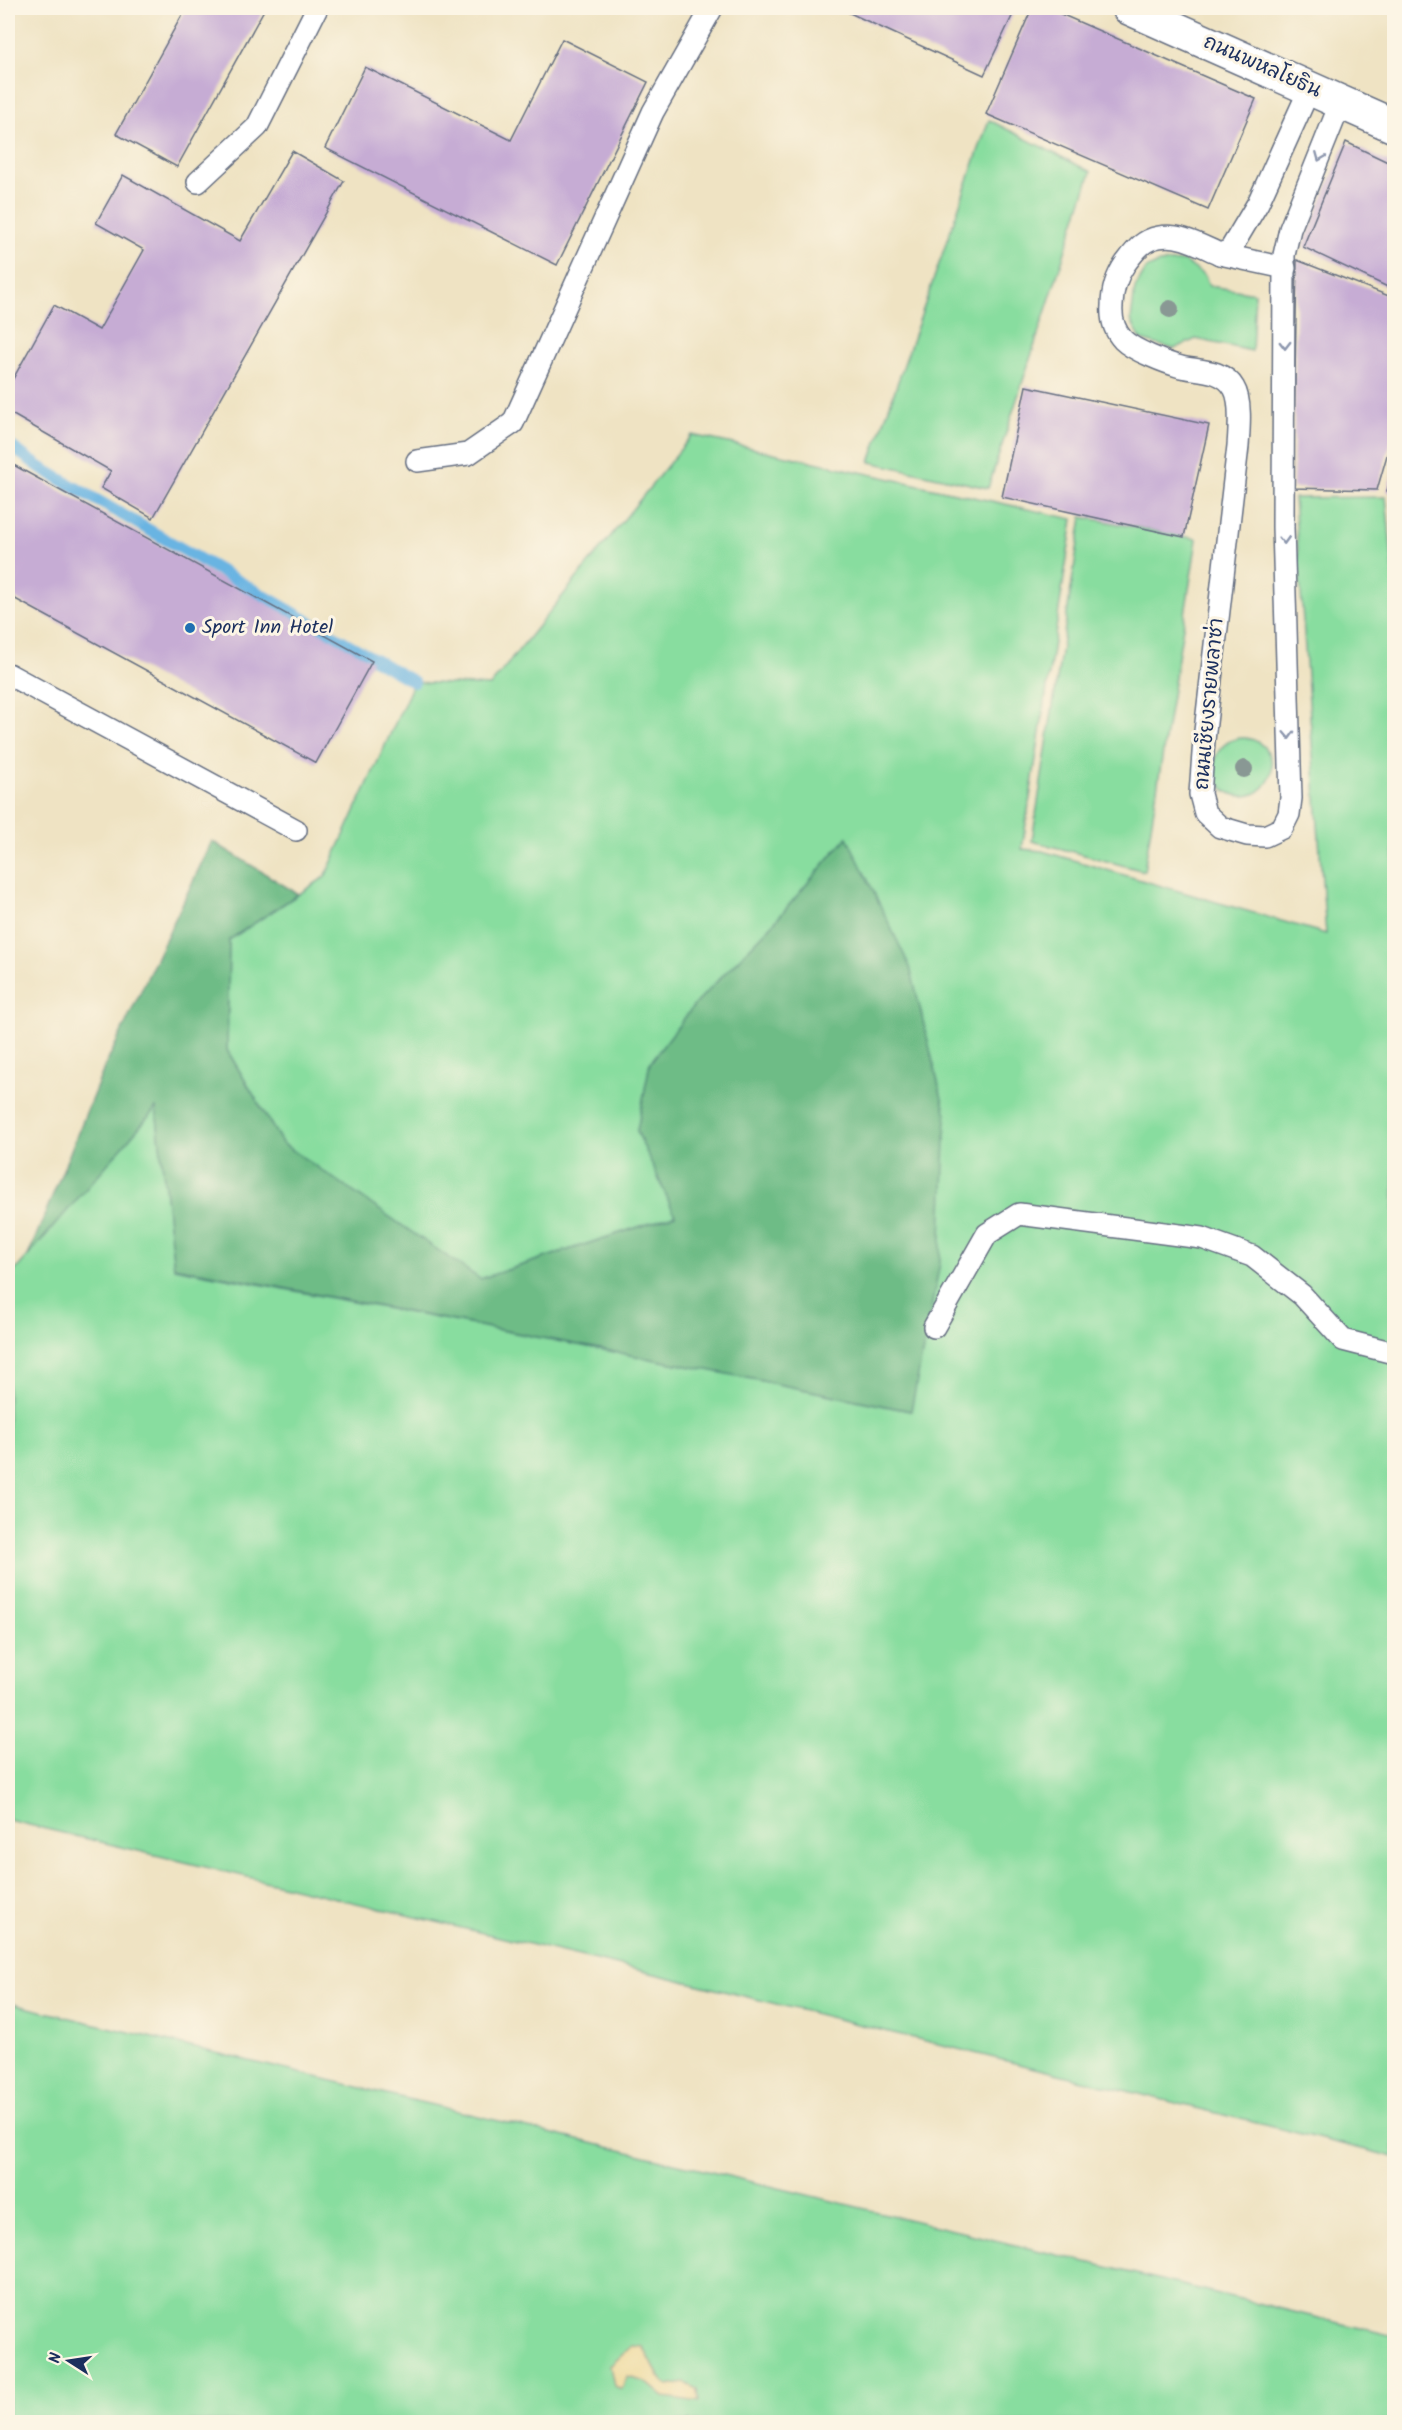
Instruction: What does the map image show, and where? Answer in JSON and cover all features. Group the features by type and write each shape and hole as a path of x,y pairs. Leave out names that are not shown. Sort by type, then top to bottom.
{"main road":[{"name":"ถนนพหลโยธิน","path":"1130,8 1395,126"}],"lane":[{"path":"198,182 257,127 317,8"},
{"path":"417,461 468,454 513,423 653,112 712,8"},
{"path":"1220,254 1230,250 1258,203 1310,88"},
{"name":"ถนนเชียงรายพลาซ่า","path":"1285,268 1220,254 1179,237 1160,237 1142,243 1123,267 1112,290 1111,319 1124,340 1151,356 1180,366 1215,373 1225,378 1234,388 1239,413 1238,446 1200,794 1204,813 1220,827 1247,835 1264,836 1282,828 1289,814 1291,798 1283,527 1285,268 1284,255 1290,229 1341,102"},
{"path":"8,674 296,830"},
{"path":"934,1327 987,1234 1019,1214 1202,1238 1252,1256 1302,1295 1343,1340 1395,1353"}],"green space":[{"path":"989,120 1091,172 988,488 870,462"},
{"path":"1184,261 1205,276 1209,286 1255,293 1252,351 1196,339 1174,349 1141,340 1131,320 1135,288 1146,269 1159,263"},
{"path":"692,435 1073,519 1022,849 1042,851 1326,934 1294,498 1386,497 1394,581 1394,2157 655,1974 8,1820 8,1279 156,1107 174,1268 693,1367 910,1411 846,838 773,924 696,1003 650,1063 637,1131 675,1215 480,1279 282,1143 227,1050 229,940 325,877 414,682 490,686"},
{"path":"1082,517 1197,539 1144,871 1032,841"},
{"path":"1243,738 1259,743 1267,751 1272,767 1267,783 1259,791 1243,796 1227,791 1219,783 1214,767 1219,751 1227,743"},
{"path":"847,837 910,967 946,1115 940,1263 911,1411 174,1267 156,1108 28,1256 103,1071 212,841 298,894 229,940 227,1050 282,1143 480,1279 675,1215 637,1131 650,1063 696,1003 773,924"},
{"path":"8,2003 1394,2336 1394,2422 8,2422"}],"sand":[{"path":"632,2346 643,2347 657,2373 668,2386 685,2383 698,2389 699,2402 664,2397 646,2382 627,2377 622,2389 614,2386 610,2366"}],"building":[{"path":"186,8 265,8 177,167 116,134"},
{"path":"839,8 1016,8 984,75"},
{"path":"1032,8 1047,8 1256,99 1208,210 986,114"},
{"path":"562,39 648,82 557,265 325,148 365,67 511,140"},
{"path":"1346,142 1394,165 1394,290 1303,247"},
{"path":"292,151 344,181 153,518 101,488 111,471 8,412 8,388 54,305 99,330 144,250 96,223 123,175 240,241"},
{"path":"1297,260 1394,298 1394,431 1377,490 1293,488"},
{"path":"1026,386 1209,425 1184,537 1002,497"},
{"name":"Sport Inn Hotel","path":"8,462 372,661 316,763 8,595"},
{"path":"1394,468 1394,495 1387,491"}],"waterway":[{"path":"8,444 41,468 414,682"}],"place":[{"name":"Sport Inn Hotel","path":"190,628"}]}
